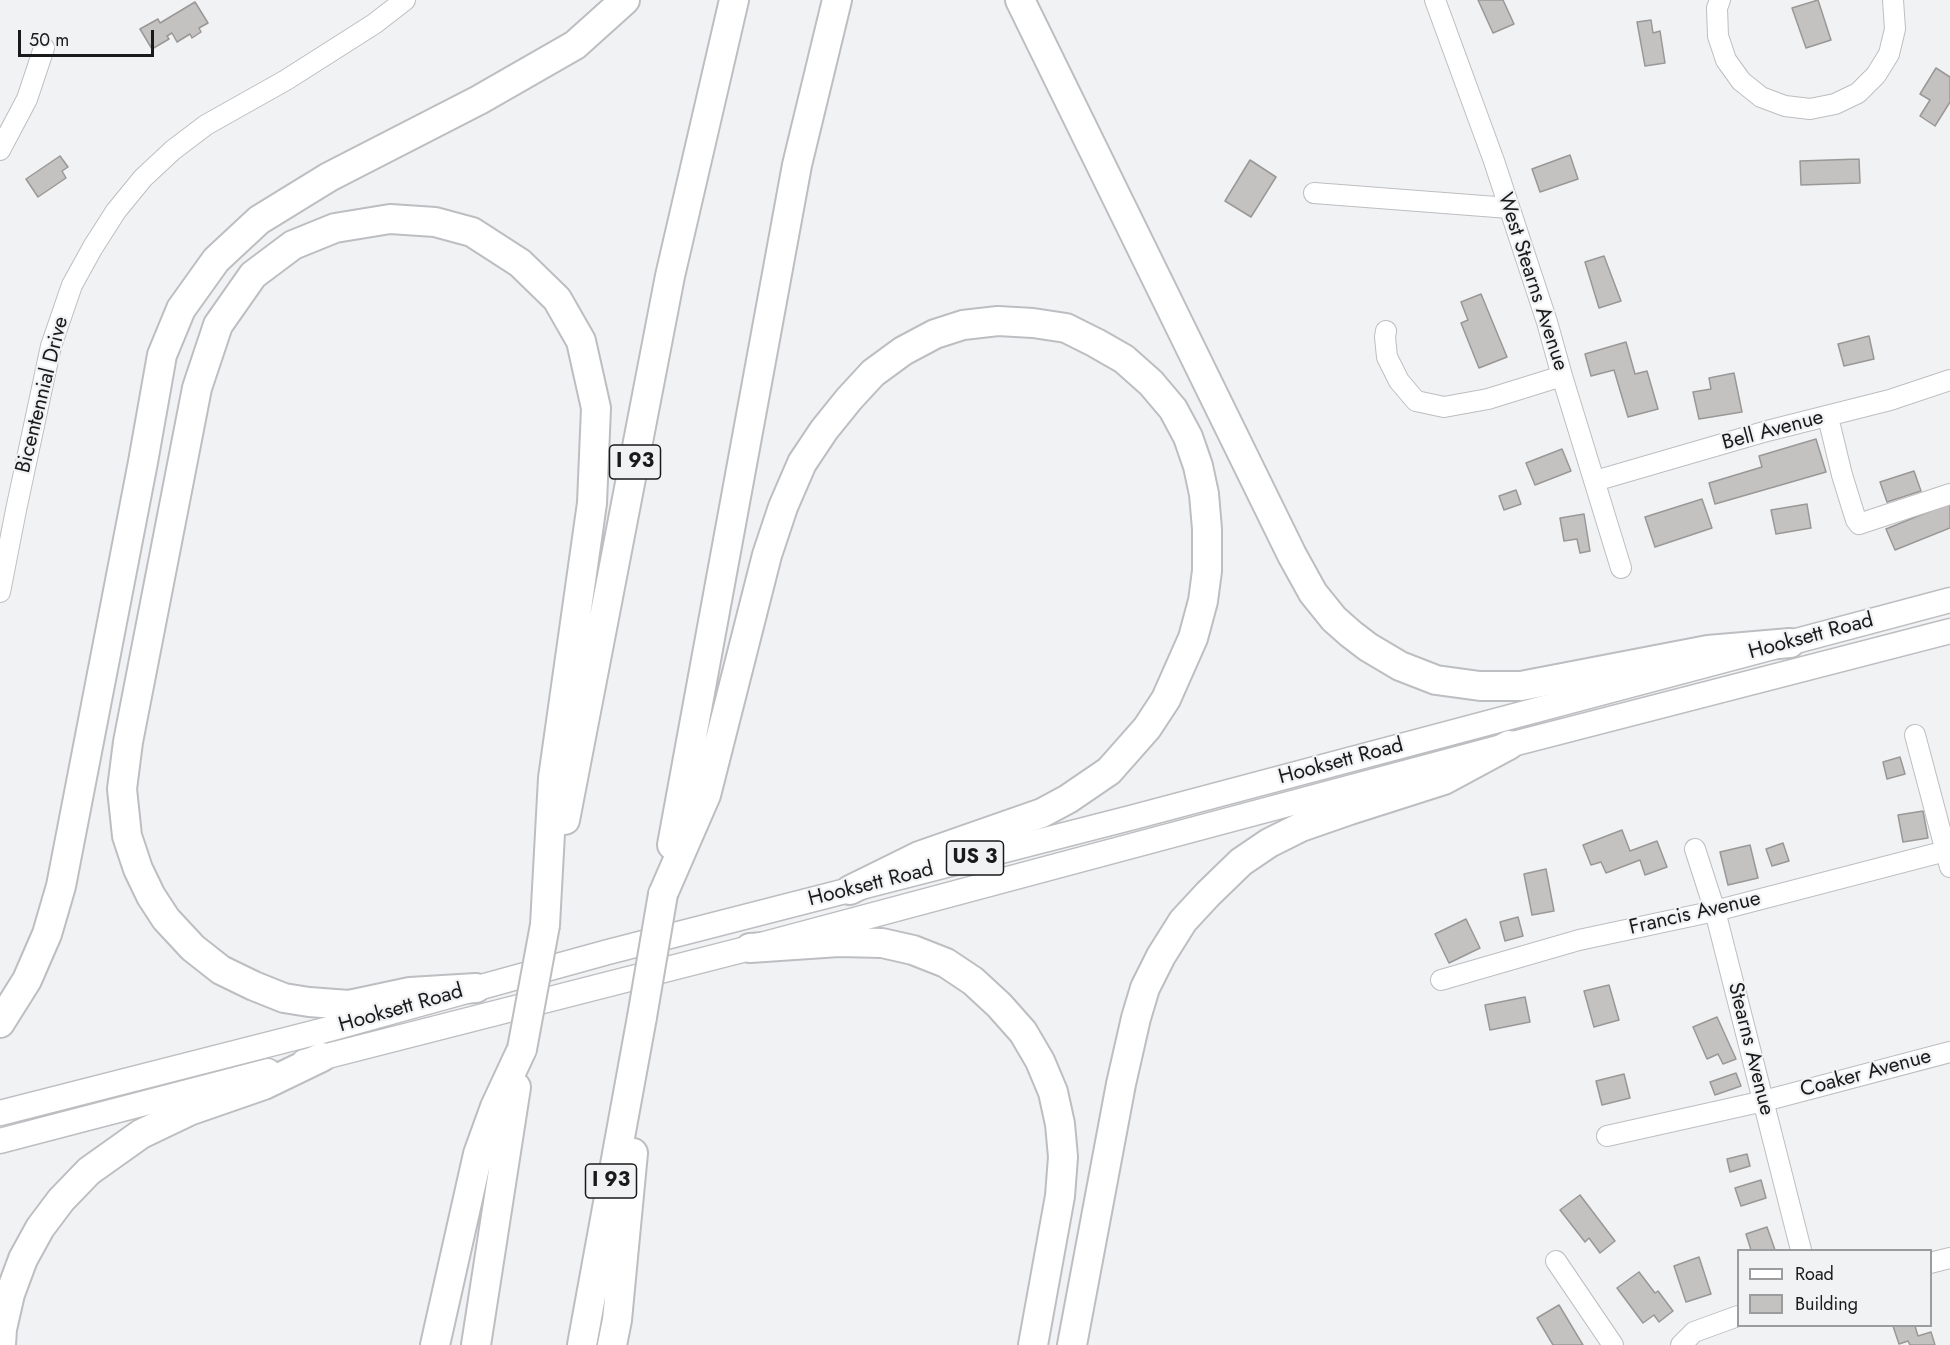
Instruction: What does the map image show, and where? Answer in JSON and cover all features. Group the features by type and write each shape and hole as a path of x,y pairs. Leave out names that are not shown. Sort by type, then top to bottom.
{"highway":[{"path":"0,1023 27,980 47,934 61,886 162,355 181,309 216,260 260,220 329,177 479,100 575,45 625,0"},
{"name":"I 93","path":"476,1345 522,1049 544,925 670,276 734,0"},
{"name":"I 93","path":"582,1345 797,165 837,0"},
{"path":"1020,0 1292,555 1313,593 1334,619 1351,634 1400,666 1436,680 1480,686 1521,686 1708,650 1790,643"},
{"path":"476,988 410,992 349,1005 284,998 254,986 221,970 193,948 166,919 151,896 138,869 127,836 122,789 128,742 196,388 218,324 253,275 293,245 335,228 390,219 435,222 472,232 520,264 557,299 580,341 596,408 592,503 553,778 544,925"},
{"path":"663,894 706,795 767,555 783,507 802,463 824,430 873,373 903,351 935,334 963,325 998,321 1066,328 1125,359 1151,383 1173,409 1188,437 1204,494 1207,529 1207,571 1203,601 1193,638 1166,699 1147,728 1124,755 1101,776 1068,799 1042,813 920,856 850,890"},
{"path":"1072,1345 1119,1095 1136,1018 1149,980 1183,921 1241,862 1269,843 1301,827 1444,780 1509,745"},
{"path":"750,948 839,942 882,944 913,950 946,963 973,981 1023,1032 1040,1061 1053,1092 1060,1124 1063,1157 1060,1196 1033,1345"},
{"path":"435,1345 478,1154 495,1107 522,1049"},
{"path":"1,1345 10,1294 23,1259 40,1228 61,1200 89,1171 151,1129 189,1111 264,1084 322,1057"},
{"path":"612,1345 617,1320 635,1142 628,1090"}],"main road":[{"name":"Hooksett Road","path":"0,1113 329,1029 476,988 1582,699 1950,600"},
{"name":"Hooksett Road","path":"0,1142 750,948 1509,745 1950,631"}],"street":[{"name":"Bicentennial Drive","path":"0,592 8,509 51,346 72,285 116,211 143,178 173,150 206,125 286,80 374,24 405,0"},
{"name":"West Stearns Avenue","path":"1435,0 1547,322 1621,568"},
{"path":"1720,0 1718,36 1726,60 1741,81 1761,97 1785,106 1810,109 1835,104 1858,93 1876,75 1889,54 1895,29 1894,1"},
{"path":"0,150 27,99 44,48"},
{"path":"1314,193 1509,208"},
{"path":"1386,331 1384,337 1387,357 1399,381 1416,401 1444,407 1488,399 1562,376"},
{"name":"Bell Avenue","path":"1596,481 1767,431 1890,400 1950,380"},
{"path":"1828,417 1842,475 1859,524 1950,494"},
{"path":"1915,735 1949,856"},
{"name":"Stearns Avenue","path":"1695,849 1715,911 1801,1249"},
{"name":"Francis Avenue","path":"1441,980 1580,940 1949,856"},
{"name":"Coaker Avenue","path":"1607,1136 1764,1101 1950,1052"},
{"path":"1932,1262 1950,1258"},
{"path":"1556,1261 1612,1345"},
{"path":"1680,1345 1694,1332 1737,1316"}],"building":[{"path":"1478,0 1503,0 1514,24 1493,33"},
{"path":"1818,0 1831,40 1806,48 1792,8"},
{"path":"195,2 208,23 199,28 201,32 192,38 190,34 177,42 172,33 167,36 169,39 152,49 140,29 158,19 160,23"},
{"path":"1651,20 1653,33 1660,31 1665,63 1645,66 1637,22"},
{"path":"1936,68 1950,77 1950,102 1935,126 1920,116 1930,100 1920,94"},
{"path":"1570,155 1578,179 1540,192 1532,169"},
{"path":"60,156 68,167 62,171 66,178 38,197 26,179"},
{"path":"1859,159 1860,183 1801,185 1800,161"},
{"path":"1250,160 1276,177 1251,217 1225,201"},
{"path":"1604,256 1621,301 1599,308 1585,262"},
{"path":"1481,294 1507,357 1479,368 1461,323 1468,320 1461,302"},
{"path":"1869,336 1874,359 1844,366 1838,344"},
{"path":"1626,342 1635,374 1647,371 1658,409 1628,417 1614,370 1591,376 1585,354"},
{"path":"1734,373 1742,412 1699,419 1693,392 1711,389 1709,378"},
{"path":"1816,439 1826,472 1715,504 1709,483 1762,467 1759,456"},
{"path":"1562,449 1571,471 1535,485 1526,463"},
{"path":"1914,471 1921,491 1887,502 1880,482"},
{"path":"1516,490 1521,504 1504,510 1499,496"},
{"path":"1702,499 1712,528 1655,547 1645,517"},
{"path":"1950,503 1950,528 1895,550 1886,529"},
{"path":"1807,504 1811,528 1776,534 1771,510"},
{"path":"1584,514 1590,551 1580,553 1577,539 1564,541 1560,518"},
{"path":"1900,757 1905,774 1887,779 1883,762"},
{"path":"1923,811 1928,838 1903,842 1898,815"},
{"path":"1622,830 1630,851 1657,841 1667,867 1645,875 1640,860 1606,873 1601,862 1591,865 1583,845"},
{"path":"1783,843 1789,861 1772,866 1766,849"},
{"path":"1750,845 1758,878 1728,885 1720,852"},
{"path":"1546,869 1554,911 1532,915 1524,874"},
{"path":"1518,917 1523,936 1505,941 1500,922"},
{"path":"1466,919 1480,948 1449,963 1435,934"},
{"path":"1609,985 1619,1020 1594,1027 1584,991"},
{"path":"1525,997 1530,1022 1490,1030 1485,1005"},
{"path":"1717,1017 1736,1059 1723,1064 1718,1054 1707,1059 1693,1027"},
{"path":"1736,1073 1741,1086 1715,1095 1710,1082"},
{"path":"1624,1074 1630,1098 1602,1105 1596,1081"},
{"path":"1747,1154 1750,1166 1730,1172 1727,1159"},
{"path":"1761,1180 1766,1198 1741,1206 1735,1188"},
{"path":"1580,1195 1615,1241 1600,1253 1589,1238 1585,1242 1560,1210"},
{"path":"1767,1227 1775,1249 1751,1249 1746,1234"},
{"path":"1699,1257 1711,1294 1686,1302 1674,1266"},
{"path":"1639,1272 1655,1293 1658,1291 1673,1311 1659,1322 1654,1315 1643,1323 1617,1288"},
{"path":"1559,1305 1583,1345 1553,1345 1537,1318"},
{"path":"1893,1327 1915,1327 1918,1336 1931,1332 1935,1345 1910,1345 1908,1341 1899,1344"}]}
